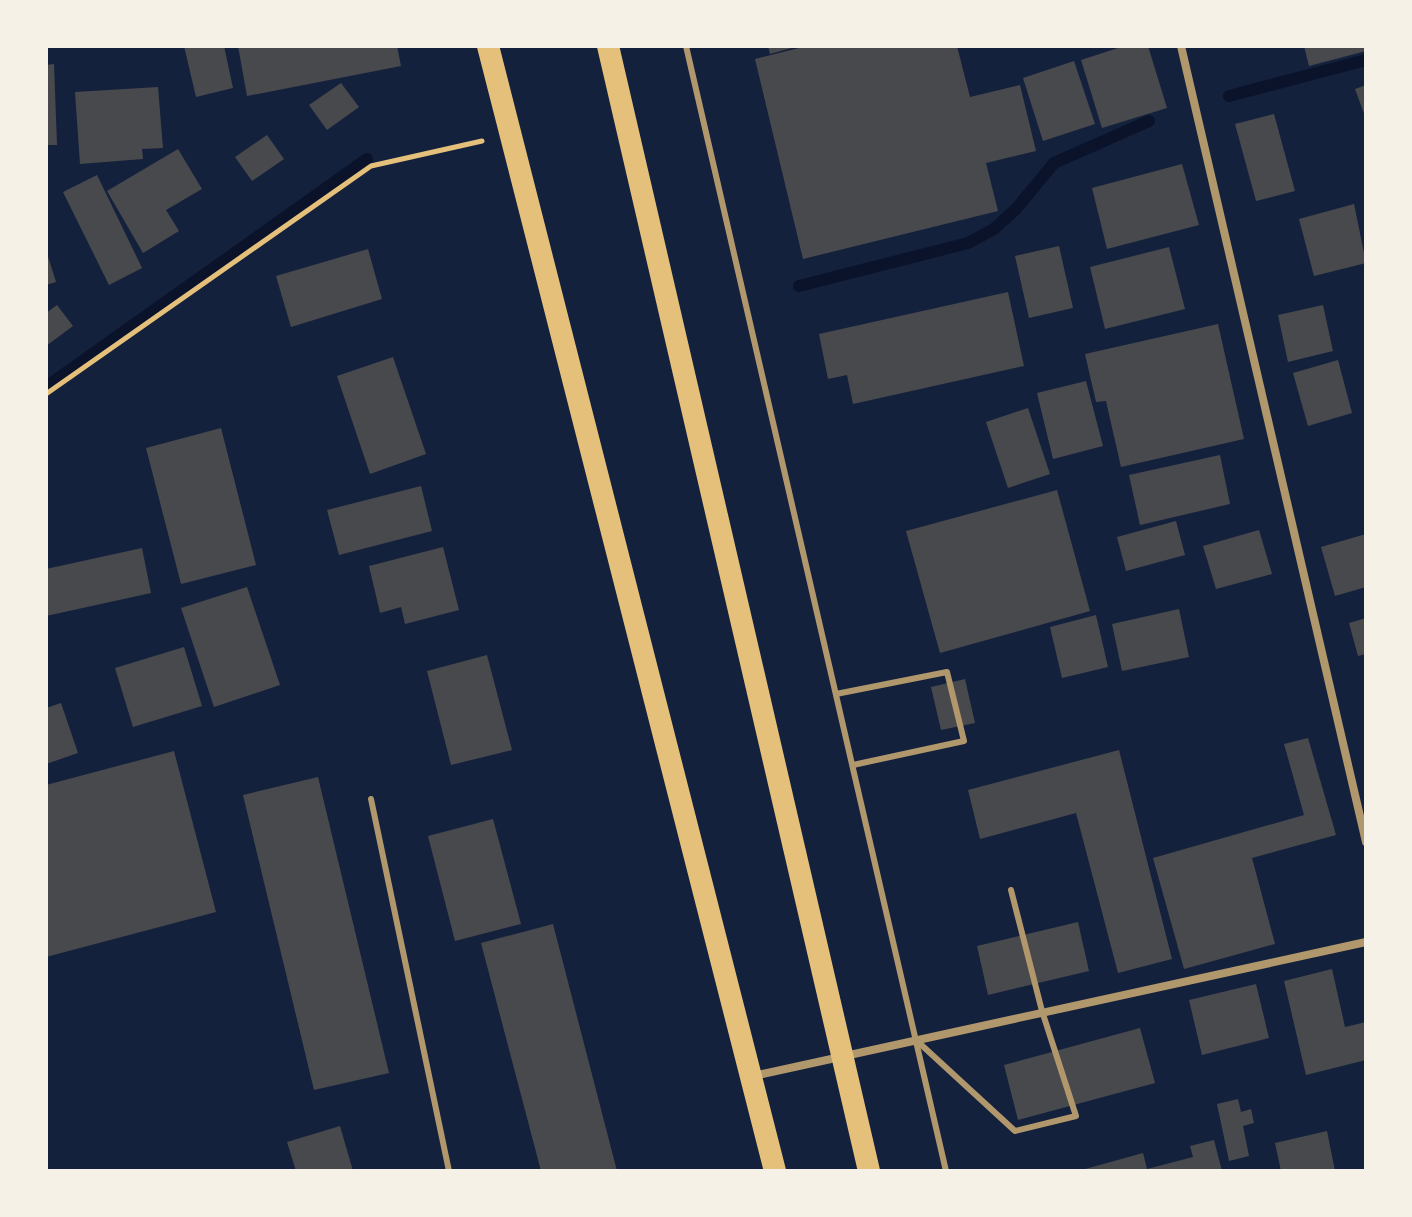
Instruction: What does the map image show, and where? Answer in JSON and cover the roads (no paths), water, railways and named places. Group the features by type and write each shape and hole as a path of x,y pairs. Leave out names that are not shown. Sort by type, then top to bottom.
{"highway":[{"path":"488,46 775,1171"},
{"path":"608,46 869,1171"}],"street":[{"path":"1181,46 1366,842"},
{"path":"751,1076 1366,942"}],"lane":[{"path":"686,46 946,1171"},
{"path":"836,694 947,672 964,741 853,765"},
{"path":"371,799 449,1171"},
{"path":"916,1040 1015,1131 1076,1116 1042,1011 1011,890"}],"waterway":[{"path":"1229,96 1366,60"},
{"path":"799,286 968,243 994,229 1016,209 1054,163 1149,121"},
{"path":"46,387 367,159"}]}
